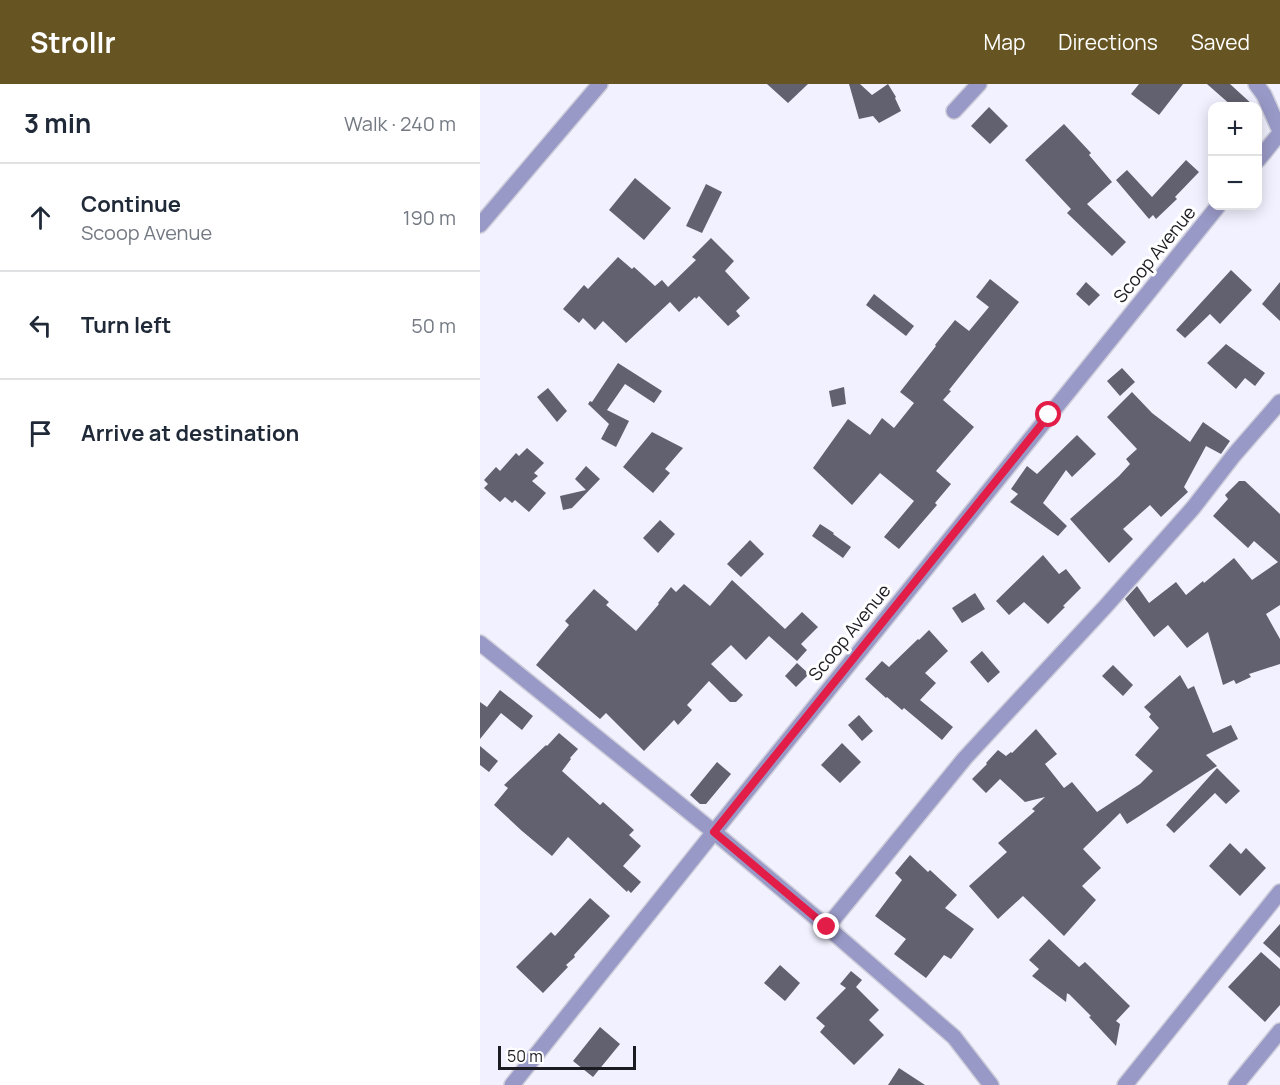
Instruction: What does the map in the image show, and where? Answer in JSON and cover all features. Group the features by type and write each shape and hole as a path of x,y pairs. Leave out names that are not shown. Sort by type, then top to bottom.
{"street":[{"path":"480,225 600,84"},
{"path":"954,111 979,84"},
{"path":"1256,84 1280,132 1260,156"},
{"name":"Scoop Avenue","path":"512,1085 1215,210"},
{"path":"827,927 965,758 1106,607 1193,508 1234,455 1280,402"},
{"path":"480,643 714,832 827,927 954,1037 991,1085"},
{"path":"1125,1085 1280,892"},
{"path":"1236,1085 1280,1031"}],"building":[{"path":"767,84 808,84 788,103"},
{"path":"849,84 860,84 872,95 888,84 901,111 879,123 873,116 859,119"},
{"path":"1139,84 1183,84 1159,115 1131,94"},
{"path":"1207,84 1230,84 1250,102 1227,102"},
{"path":"989,107 1008,126 990,144 971,126"},
{"path":"1064,124 1091,153 1089,155 1112,182 1087,204 1126,242 1112,256 1067,213 1071,209 1025,160"},
{"path":"1186,160 1199,172 1175,197 1177,199 1156,219 1153,215 1149,219 1116,180 1127,170 1152,197"},
{"path":"635,178 671,208 644,240 609,210"},
{"path":"706,184 722,192 702,233 686,226"},
{"path":"711,238 734,261 725,271 750,298 736,311 740,316 728,326 699,296 679,312 670,302 626,343 603,321 595,330 583,318 579,323 563,309 584,285 588,289 618,257 632,269 634,267 655,286 662,280 668,287 696,260 692,257"},
{"path":"1231,270 1252,290 1220,324 1210,314 1185,338 1176,330"},
{"path":"990,279 1019,302 943,400 974,427 936,471 951,484 935,503 937,505 899,549 884,537 914,501 880,473 852,505 813,468 848,419 870,435 882,418 894,428 914,403 900,392 955,320 969,331 989,307 976,297"},
{"path":"1086,282 1100,295 1089,306 1076,294"},
{"path":"1280,282 1280,321 1262,304"},
{"path":"874,294 914,326 906,336 866,305"},
{"path":"1226,344 1265,373 1255,386 1245,378 1236,389 1207,363"},
{"path":"618,363 662,391 654,403 625,384 607,410 629,421 616,447 601,439 609,424 588,404 592,402"},
{"path":"1122,368 1135,382 1120,396 1107,381"},
{"path":"844,387 846,404 832,407 829,391"},
{"path":"548,388 567,411 557,422 537,397"},
{"path":"1132,392 1152,413 1190,442 1203,422 1230,441 1221,454 1206,446 1184,487 1188,492 1161,517 1150,505 1123,529 1133,539 1109,563 1070,519 1130,464 1126,459 1137,449 1107,417"},
{"path":"652,432 683,448 665,469 670,473 653,493 623,467"},
{"path":"1077,435 1096,454 1072,477 1066,470 1043,503 1067,526 1058,536 1010,502 1018,494 1011,489 1027,466 1037,474"},
{"path":"527,448 544,463 534,473 538,476 532,481 546,493 529,512 515,500 512,503 505,497 500,502 484,488 488,484 484,480 496,467 500,471 516,453 519,456"},
{"path":"586,466 600,479 572,508 563,510 560,496 586,490 575,479"},
{"path":"1239,481 1245,481 1280,514 1280,605 1266,614 1280,639 1280,664 1249,674 1251,677 1236,684 1234,680 1223,685 1208,632 1187,648 1168,625 1154,637 1125,599 1137,586 1149,603 1176,582 1186,595 1234,558 1252,580 1278,562 1254,541 1248,548 1213,516 1228,499 1225,495"},
{"path":"660,520 675,534 658,553 643,538"},
{"path":"820,524 851,547 843,558 812,536"},
{"path":"750,540 764,554 741,577 727,564"},
{"path":"1043,555 1059,574 1066,569 1081,588 1048,624 1024,602 1009,615 996,601"},
{"path":"732,580 785,629 802,612 818,627 801,644 807,650 797,661 769,636 746,660 731,645 711,664 743,695 736,702 730,702 709,681 687,705 692,710 678,725 674,720 644,751 606,713 600,719 536,665 569,625 565,621 594,589 609,602 606,605 636,631 671,587 676,592 684,584 710,606"},
{"path":"975,593 985,609 962,623 952,608"},
{"path":"929,630 948,651 925,673 936,683 920,700 953,727 942,740 904,708 902,710 886,698 865,679 882,661 889,667"},
{"path":"982,651 1000,672 988,683 970,662"},
{"path":"797,663 809,674 796,687 785,676"},
{"path":"1113,665 1133,685 1123,696 1102,676"},
{"path":"1180,675 1188,689 1194,686 1213,733 1231,725 1238,739 1206,755 1217,766 1127,824 1120,813 1083,849 1101,868 1082,886 1096,900 1064,936 1023,896 998,919 969,886 1007,852 998,843 1035,811 1032,809 1045,797 1025,802 1000,779 986,793 972,779 998,750 1006,756 1012,753 1036,729 1057,754 1045,764 1064,788 1072,782 1097,812 1140,784 1153,771 1135,755 1159,728 1144,707"},
{"path":"500,690 533,716 522,730 501,713 480,739 480,702 487,707"},
{"path":"859,715 873,731 862,741 848,725"},
{"path":"559,733 578,749 562,771 600,805 603,802 634,830 629,835 641,846 623,866 641,882 631,893 628,890 627,892 568,837 552,856 494,805 508,788 504,785"},
{"path":"842,743 861,762 840,783 821,765"},
{"path":"480,746 498,761 489,772 480,765"},
{"path":"717,762 731,774 706,804 700,804 690,795"},
{"path":"1217,768 1240,791 1226,804 1215,793 1174,833 1166,825"},
{"path":"1230,843 1241,854 1246,848 1266,868 1240,896 1209,866"},
{"path":"910,855 957,895 945,908 974,929 951,959 944,955 926,978 894,954 906,939 875,916 902,880 895,873"},
{"path":"590,898 610,916 543,993 516,967 551,932 555,936"},
{"path":"1280,924 1280,958 1263,943"},
{"path":"1049,939 1079,967 1085,962 1130,1006 1116,1021 1120,1024 1116,1046 1069,994 1067,993 1066,1002 1032,976 1039,969 1029,960"},
{"path":"1261,952 1280,969 1280,1005 1265,1022 1228,987"},
{"path":"780,965 800,983 785,1001 764,983"},
{"path":"851,971 862,980 856,987 879,1010 869,1020 884,1035 854,1065 820,1032 825,1026 816,1018 846,988 840,984"},
{"path":"600,1027 620,1044 593,1077 573,1061"},
{"path":"899,1068 925,1085 888,1085"}],"route":[{"path":"827,927 714,832 1049,415"}]}
